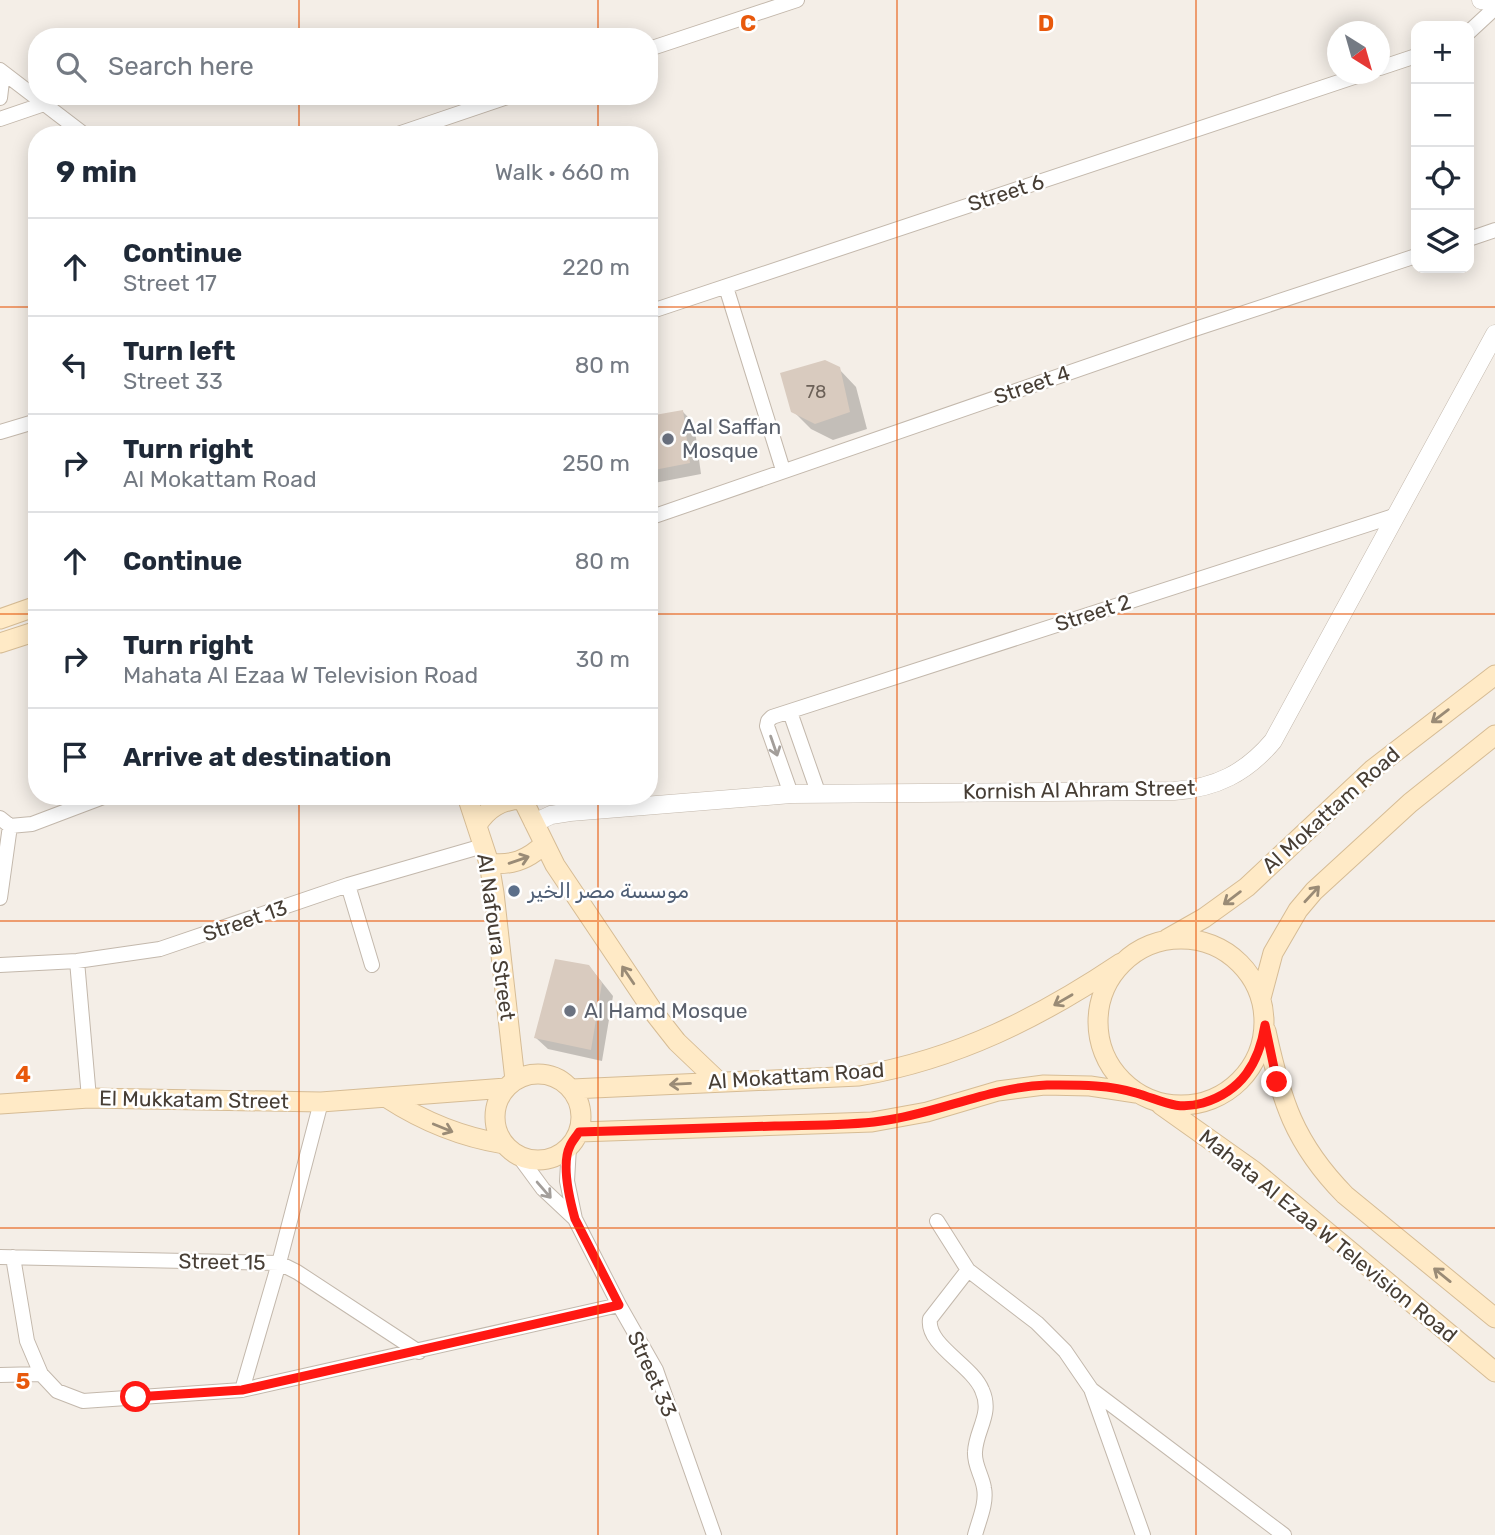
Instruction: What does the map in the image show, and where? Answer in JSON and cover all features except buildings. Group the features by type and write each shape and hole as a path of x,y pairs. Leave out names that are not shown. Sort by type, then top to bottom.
{"main road":[{"path":"0,619 28,609"},
{"path":"0,643 28,634"},
{"name":"Al Mokattam Road","path":"1164,941 1204,918 1247,887 1373,769 1495,675"},
{"path":"1261,998 1273,953 1291,920 1314,891 1410,803 1495,735"},
{"name":"Al Nafoura Street","path":"470,805 486,854 494,893 511,1084"},
{"path":"477,825 496,805"},
{"path":"525,805 555,865 660,1022 719,1082"},
{"path":"486,854 499,864 519,861 544,844"},
{"path":"574,1140 872,1122 927,1112 998,1091 1044,1085 1090,1086 1136,1093 1158,1102 1179,1106 1200,1103 1221,1096 1238,1083 1252,1066 1261,1047 1265,1025 1261,998 1251,976 1234,957 1213,945 1189,939 1164,941 1141,949 1121,963 1107,984 1100,1007 1098,1032 1105,1055 1117,1076 1136,1093"},
{"name":"Al Mokattam Road","path":"572,1089 859,1076 902,1068 944,1055 1018,1024 1065,999 1121,963"},
{"name":"Mahata Al Ezaa W Television Road","path":"1265,1025 1277,1082 1287,1110 1301,1140 1328,1179 1495,1318"},
{"path":"387,1098 443,1129 511,1150 527,1158 544,1160 562,1153 574,1140 582,1114 572,1089 558,1078 541,1073 532,1074 511,1084 497,1103 495,1121 500,1137 511,1150"},
{"name":"El Mukkatam Street","path":"0,1104 89,1098 321,1102 387,1098 511,1084"},
{"name":"Mahata Al Ezaa W Television Road","path":"1158,1102 1254,1171 1495,1372"}],"street":[{"path":"658,46 797,0"},
{"path":"1481,0 1495,2"},
{"path":"1474,27 1495,8"},
{"path":"1390,65 1411,58"},
{"path":"0,70 0,98"},
{"path":"0,70 28,92"},
{"name":"Street 6","path":"658,309 1333,84"},
{"path":"0,119 41,105"},
{"path":"45,105 73,126"},
{"path":"422,126 483,105"},
{"path":"1474,237 1495,230"},
{"name":"Street 4","path":"658,515 1411,258"},
{"path":"726,287 783,470"},
{"name":"Kornish Al Ahram Street","path":"658,805 791,794 1174,791 1202,788 1230,778 1253,762 1273,741 1495,334"},
{"path":"0,432 28,424"},
{"name":"Street 2","path":"791,794 767,726 772,717 1397,515"},
{"path":"790,712 819,794"},
{"path":"0,898 5,822 32,824 82,805"},
{"name":"Kornish Al Ahram Street","path":"534,823 551,815 570,812 656,805"},
{"name":"Street 13","path":"0,965 77,961 144,952 174,945 348,886 486,854"},
{"path":"348,886 372,965"},
{"path":"77,961 89,1098"},
{"path":"242,1390 321,1102"},
{"name":"Street 33","path":"574,1140 567,1181 575,1219 656,1370 714,1535"},
{"name":"Street 33","path":"511,1150 543,1189 575,1219"},
{"path":"937,1221 968,1270 1037,1323 1065,1351 1091,1389 1143,1535"},
{"path":"7,1257 27,1341 41,1374 57,1391 83,1401 242,1390 619,1305"},
{"name":"Street 15","path":"7,1257 279,1263 419,1352"},
{"path":"968,1270 930,1319 929,1324 933,1337 977,1380 985,1398 986,1416 977,1440 975,1456 984,1486 984,1500 975,1535"},
{"path":"0,1375 41,1374"},
{"path":"1091,1389 1284,1535"}],"place":[{"name":"Aal Saffan Mosque","path":"668,439"},
{"name":"موسسة مصر الخير","path":"514,891"},
{"name":"Al Hamd Mosque","path":"570,1011"}],"route":[{"path":"136,1397 242,1390 619,1305 571,1206 567,1164 569,1147 579,1132 872,1122 900,1119 998,1091 1044,1085 1090,1086 1136,1093 1158,1102 1179,1106 1200,1103 1221,1096 1238,1083 1252,1066 1261,1047 1265,1025 1277,1082"}]}
